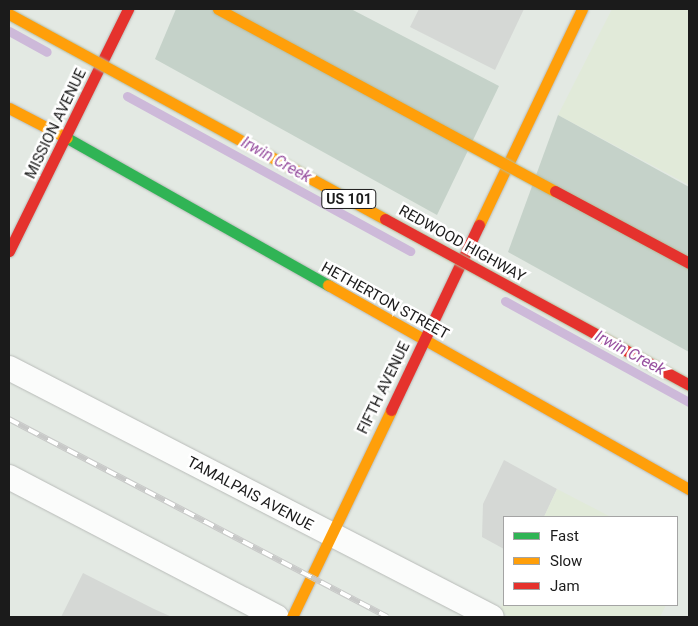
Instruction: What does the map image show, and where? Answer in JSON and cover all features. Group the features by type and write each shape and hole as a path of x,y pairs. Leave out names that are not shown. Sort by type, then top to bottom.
{"main road":[{"name":"MISSION AVENUE","path":"9,251 67,138 128,9"},
{"path":"218,9 689,264"},
{"name":"FIFTH AVENUE","path":"292,617 582,9"},
{"name":"REDWOOD HIGHWAY","path":"9,14 689,385"},
{"name":"HETHERTON STREET","path":"9,108 67,138 689,489"}],"street":[{"name":"TAMALPAIS AVENUE","path":"9,368 330,536 492,617"},
{"path":"9,477 277,617"}],"shaded area":[{"path":"176,9 351,9 499,86 437,215 155,59"},
{"path":"419,9 524,9 495,70 410,27"},
{"path":"612,9 689,9 689,185 558,115"},
{"path":"558,115 689,187 689,352 508,252"},
{"path":"504,460 557,489 544,516 503,516 503,548 482,537 483,504"},
{"path":"557,489 609,516 544,516"},
{"path":"83,573 154,609 172,617 61,617"},
{"path":"503,602 503,606 666,606 660,617 511,617 499,612"}],"waterway":[{"name":"Irwin Creek","path":"9,31 47,52"},
{"name":"Irwin Creek","path":"127,96 410,251"},
{"name":"Irwin Creek","path":"505,301 689,402"}],"railway":[{"path":"9,419 387,617"}],"traffic: fast":[{"path":"67,138 328,285"}],"traffic: slow":[{"path":"218,9 555,191"},
{"path":"479,225 582,9"},
{"path":"9,14 385,219"},
{"path":"9,108 67,138"},
{"path":"328,285 689,489"},
{"path":"292,617 391,410"}],"traffic: jam":[{"path":"9,251 128,9"},
{"path":"555,191 689,263"},
{"path":"385,219 689,385"},
{"path":"391,410 479,225"}]}
